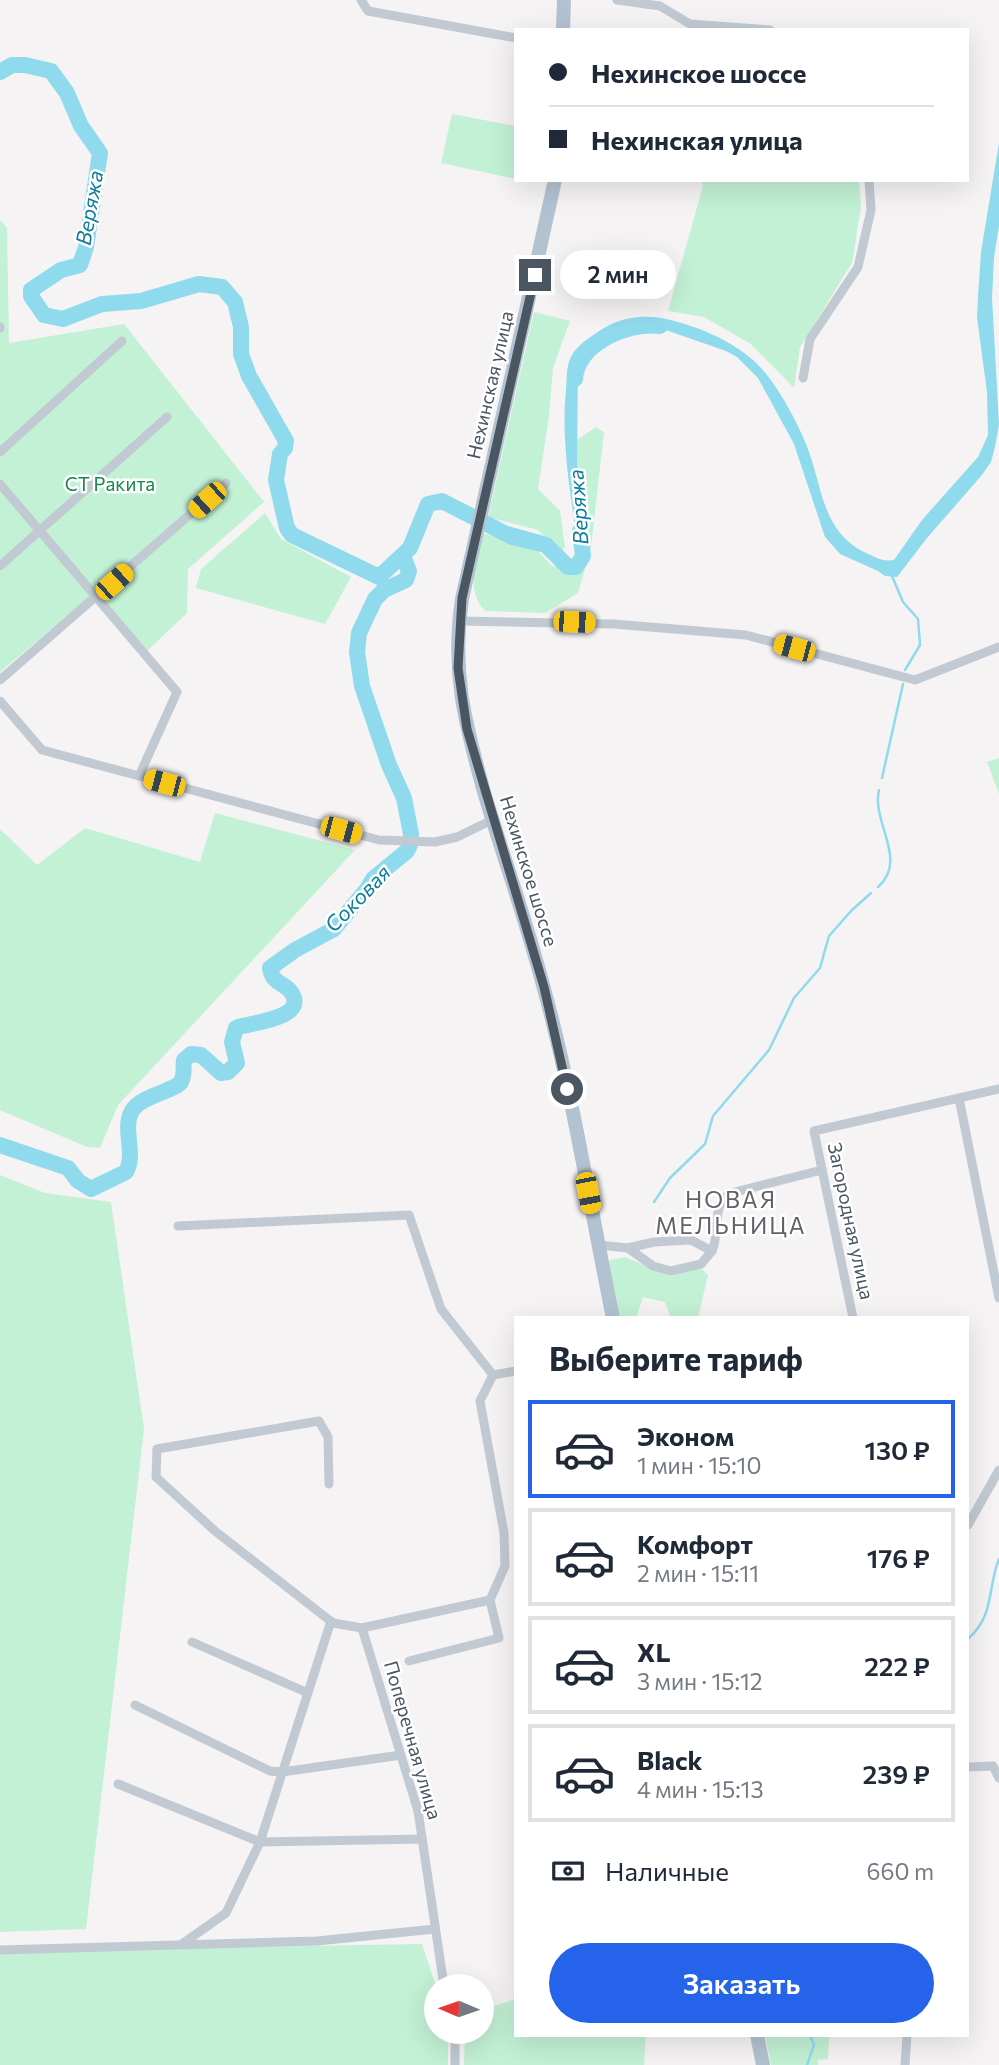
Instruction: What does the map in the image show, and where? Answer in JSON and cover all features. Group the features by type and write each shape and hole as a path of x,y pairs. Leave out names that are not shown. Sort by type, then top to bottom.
{"main road":[{"path":"563,28 564,0"},
{"name":"Нехинская улица","path":"471,557 555,182"},
{"name":"Нехинское шоссе","path":"471,557 460,621 458,668 462,705 492,820 544,987 612,1316"},
{"path":"757,2037 763,2065"}],"street":[{"path":"361,0 368,11 514,38"},
{"path":"617,0 660,6 690,24 743,28"},
{"path":"803,378 810,339 858,267 871,210 869,182"},
{"path":"0,452 122,341"},
{"path":"0,566 167,416"},
{"path":"0,680 226,483"},
{"path":"0,484 177,692 139,776"},
{"path":"460,621 604,623 746,635 915,680 999,647"},
{"path":"0,701 41,750 379,841 435,842 457,837 492,820"},
{"path":"999,1089 959,1098 999,1298"},
{"name":"Загородная улица","path":"853,1316 814,1131 959,1098"},
{"path":"628,1248 653,1266 671,1271 701,1264 717,1240 718,1206 724,1197 822,1170"},
{"path":"178,1226 410,1215 441,1309 493,1375"},
{"path":"598,1245 628,1248 654,1242 691,1240 712,1251"},
{"path":"493,1375 514,1371"},
{"path":"409,1661 499,1638 490,1600 505,1566 503,1533 480,1401 493,1375"},
{"path":"329,1484 328,1437 319,1421 157,1449 156,1477 215,1531 331,1621 362,1628 490,1600"},
{"path":"969,1523 999,1470"},
{"path":"182,1944 226,1913 260,1842 331,1621"},
{"name":"Поперечная улица","path":"362,1628 418,1811 441,1974"},
{"path":"192,1643 308,1693"},
{"path":"135,1704 270,1771 282,1772 401,1755"},
{"path":"969,1767 993,1766 999,1778"},
{"path":"118,1784 260,1842 422,1839"},
{"path":"0,1950 317,1941 435,1929"},
{"path":"905,2065 907,2037"},
{"path":"455,2044 455,2065"}],"green space":[{"path":"452,114 514,126 514,179 441,163"},
{"path":"702,182 859,182 861,207 852,263 800,347 794,388 751,344 704,317 668,311 703,186"},
{"name":"СТ Ракита","path":"0,220 7,228 9,343 124,324 264,502 188,569 187,613 147,651 96,592 0,672"},
{"path":"534,312 570,321 553,368 538,489 560,511 565,547 560,552 538,530 488,517"},
{"path":"596,427 604,432 591,547 578,593 545,613 485,611 479,603 474,584 475,563 482,533 531,544 552,566 569,570 581,550 574,442"},
{"path":"265,513 281,539 351,577 325,624 196,588 201,569"},
{"path":"999,758 999,794 987,762"},
{"path":"215,813 355,850 118,1105 100,1148 87,1147 0,1110 0,829 37,865 85,828 200,862"},
{"path":"0,1175 45,1193 111,1202 144,1429 86,1929 0,1932"},
{"path":"625,1257 671,1276 700,1267 708,1275 698,1316 670,1316 665,1302 643,1297 637,1316 619,1316 608,1266 610,1260"},
{"path":"422,1944 432,1974 424,1974 424,2044 448,2044 448,2065 0,2065 0,1951"},
{"path":"514,2000 514,2037 646,2037 644,2065 464,2065 465,2044 494,2044 494,2006"},
{"path":"765,2037 829,2037 828,2059 818,2060 818,2065 771,2065"}],"water":[{"path":"999,143 999,226 992,298 999,424 995,447 991,462 982,475 897,577 885,576 840,554 825,537 794,444 758,378 737,357 726,351 660,328 637,326 617,333 581,357 578,368 577,463 582,553 577,560 571,565 565,565 545,545 491,530 493,522 544,536 566,558 575,556 577,549 565,436 570,359 582,343 609,325 636,317 656,317 695,327 724,340 750,357 761,368 799,427 812,459 825,505 839,531 864,552 882,560 894,560 922,520 978,457 988,435 987,392 977,317 981,252"}],"waterway":[{"name":"Веряжа","path":"0,72 12,65 51,71 67,93 81,126 100,153 86,247 80,265 61,270 31,290 31,296 44,315 63,319 102,304 141,301 199,284 222,287 235,302 241,327 241,354 249,376 286,441 280,454 276,480 287,528 292,535 379,577 410,548 428,504 442,501 512,537 546,545 568,567 576,567 583,556 580,531"},
{"name":"Веряжа","path":"575,379 578,366 585,355 607,337 634,328 660,326"},
{"name":"Соковая","path":"0,1145 68,1168 78,1181 91,1189 126,1172 130,1156 128,1122 134,1108 181,1082 184,1060 191,1054 201,1055 221,1073 228,1072 237,1063 232,1042 236,1028 285,1014 295,1001 291,992 274,978 270,968 295,950 334,929 373,879 407,851 411,834 404,798 389,765 362,686 357,652 359,633 375,599 384,590 406,580 409,571 403,556"},
{"path":"892,576 903,602 918,619 920,645 905,670"},
{"path":"882,778 903,684"},
{"path":"878,887 887,876 890,865 890,853 878,802 879,790"},
{"path":"654,1202 670,1178 705,1144 713,1116 769,1050 794,998 820,968 829,936 871,893"},
{"path":"969,1638 977,1630 987,1611 999,1559"},
{"path":"807,2065 814,2045 811,2037"}],"district":[{"name":"НОВАЯ МЕЛЬНИЦА","path":"731,1213"}],"route":[{"path":"535,275 462,598 458,668 467,729 544,987 567,1089"}]}
